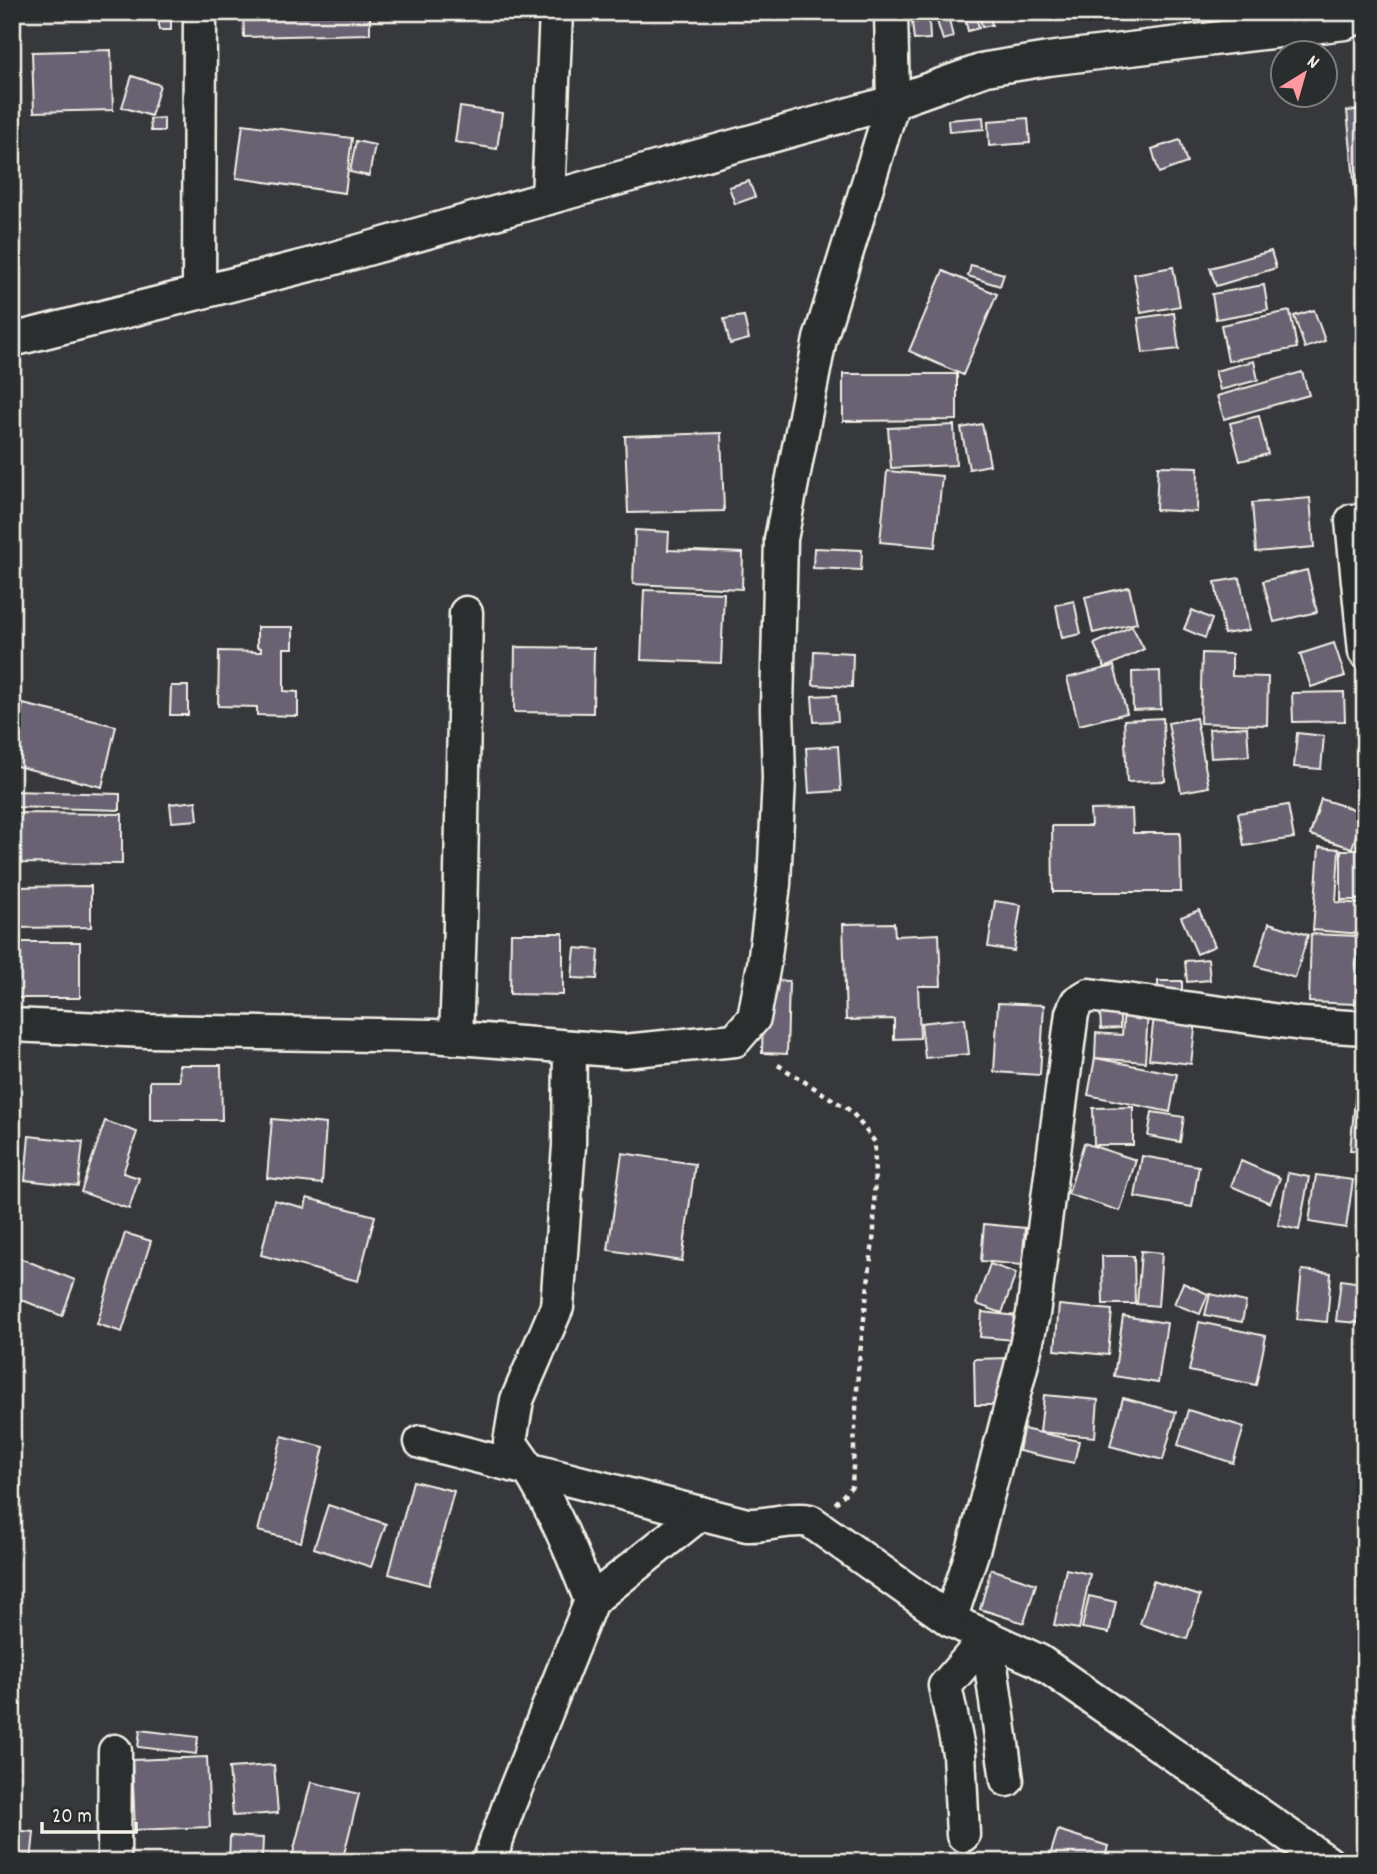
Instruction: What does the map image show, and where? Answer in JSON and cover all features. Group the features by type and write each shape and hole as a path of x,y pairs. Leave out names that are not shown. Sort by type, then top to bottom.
{"street":[{"path":"199,292 200,12"},
{"path":"548,198 556,12"},
{"path":"12,1025 147,1031 433,1036 624,1051 735,1040 754,1018 774,884 779,778 777,709 781,539 820,338 893,102 891,12"},
{"path":"12,340 317,262 548,198 893,102 986,69 1061,57 1345,23 1365,13"},
{"path":"1352,521 1365,652"},
{"path":"456,1038 466,613"},
{"path":"950,1619 974,1547 1021,1367 1032,1314 1072,1013 1077,1002 1088,995 1301,1024 1365,1028"},
{"path":"570,1047 569,1146 557,1307 517,1400 510,1441 531,1470 569,1545 591,1601"},
{"path":"421,1442 747,1525 806,1520 950,1619 1039,1661 1327,1862"},
{"path":"489,1862 509,1805 591,1601 701,1513"},
{"path":"987,1637 1007,1780"},
{"path":"963,1835 959,1753 945,1686 987,1637"},
{"path":"114,1862 115,1751"}],"path":[{"path":"778,1066 851,1111 876,1142 874,1232 858,1371 852,1486 816,1525"}],"building":[{"path":"30,12 93,12 93,17"},
{"path":"159,12 171,12 171,30 159,30"},
{"path":"243,12 370,12 370,34 244,37"},
{"path":"979,12 989,12 992,25 982,27"},
{"path":"1187,12 1210,12 1210,27 1187,27"},
{"path":"948,15 953,37 943,40 936,18"},
{"path":"976,16 979,28 968,31 965,19"},
{"path":"929,20 930,39 914,40 912,22"},
{"path":"111,50 113,110 34,112 32,52"},
{"path":"132,76 160,85 151,116 122,107"},
{"path":"460,107 502,113 497,149 455,142"},
{"path":"1365,109 1365,199 1356,200 1347,111"},
{"path":"983,117 984,129 949,132 948,120"},
{"path":"164,118 164,131 151,131 150,119"},
{"path":"1028,118 1030,143 989,146 988,121"},
{"path":"243,124 352,138 345,193 236,178"},
{"path":"1180,140 1187,163 1159,173 1152,149"},
{"path":"356,141 375,145 369,176 350,172"},
{"path":"749,181 755,197 735,204 729,187"},
{"path":"1271,251 1276,268 1216,286 1210,268"},
{"path":"971,265 1004,274 1000,286 968,276"},
{"path":"1173,267 1180,306 1141,313 1134,274"},
{"path":"943,271 997,294 963,375 909,351"},
{"path":"1264,285 1268,310 1216,319 1212,294"},
{"path":"1314,310 1325,341 1305,348 1294,316"},
{"path":"1290,311 1297,348 1228,361 1221,325"},
{"path":"1174,313 1179,349 1143,353 1138,318"},
{"path":"744,316 749,339 730,344 724,319"},
{"path":"1254,361 1258,380 1220,390 1215,371"},
{"path":"1302,372 1309,395 1224,419 1217,396"},
{"path":"843,374 957,374 957,420 843,421"},
{"path":"1259,416 1268,454 1240,461 1230,423"},
{"path":"982,424 990,465 969,469 961,428"},
{"path":"954,425 956,465 891,468 888,428"},
{"path":"721,433 724,511 628,513 625,436"},
{"path":"1158,466 1198,467 1197,512 1156,510"},
{"path":"887,471 942,476 935,547 880,542"},
{"path":"1310,498 1314,547 1256,552 1252,503"},
{"path":"635,530 669,532 668,550 743,553 742,589 633,584"},
{"path":"814,548 862,550 861,570 813,568"},
{"path":"1307,570 1317,612 1274,622 1263,581"},
{"path":"1240,578 1249,630 1224,634 1215,582"},
{"path":"1129,587 1137,623 1093,633 1085,597"},
{"path":"644,590 724,593 721,663 641,660"},
{"path":"1074,601 1081,634 1062,638 1056,605"},
{"path":"1192,610 1212,619 1205,638 1184,629"},
{"path":"1132,626 1144,649 1105,668 1094,644"},
{"path":"257,627 293,627 293,648 284,648 284,691 298,692 298,716 257,715 257,707 218,706 219,651 261,652 261,648 257,647"},
{"path":"1334,643 1345,676 1311,687 1300,654"},
{"path":"515,647 594,648 593,713 514,712"},
{"path":"814,651 853,653 852,687 813,685"},
{"path":"1202,653 1232,654 1232,676 1268,677 1267,725 1200,723"},
{"path":"1114,666 1127,713 1079,725 1067,678"},
{"path":"1160,671 1161,709 1133,710 1132,672"},
{"path":"171,686 188,686 188,715 170,715"},
{"path":"1344,692 1345,721 1293,722 1292,693"},
{"path":"836,695 838,721 814,722 812,696"},
{"path":"23,704 116,726 102,787 12,765 12,750"},
{"path":"1163,718 1165,781 1127,782 1124,720"},
{"path":"1196,718 1209,787 1181,792 1168,723"},
{"path":"1247,727 1249,756 1211,758 1209,729"},
{"path":"1297,733 1324,736 1321,769 1294,767"},
{"path":"838,746 841,791 809,793 806,748"},
{"path":"12,791 120,794 120,810 12,807"},
{"path":"1321,799 1363,812 1352,848 1310,835"},
{"path":"196,801 198,820 172,822 170,804"},
{"path":"1288,805 1294,838 1244,846 1238,813"},
{"path":"1132,809 1133,833 1180,833 1181,892 1053,892 1052,826 1091,826 1090,810"},
{"path":"12,813 122,814 122,864 12,863"},
{"path":"1319,847 1339,849 1336,902 1364,904 1362,934 1313,930"},
{"path":"1341,850 1365,850 1365,900 1341,900"},
{"path":"91,886 91,927 12,928 12,887"},
{"path":"995,901 1021,905 1014,951 988,947"},
{"path":"1199,910 1215,946 1197,954 1181,917"},
{"path":"894,923 895,936 939,934 941,986 918,986 920,1038 894,1039 894,1019 846,1020 843,924"},
{"path":"1269,923 1308,935 1295,978 1256,966"},
{"path":"511,933 563,933 563,995 510,994"},
{"path":"1311,934 1358,936 1355,1004 1309,1002"},
{"path":"12,942 80,942 80,998 12,998"},
{"path":"575,948 599,950 597,979 572,978"},
{"path":"1208,959 1210,980 1187,982 1185,961"},
{"path":"764,980 789,981 787,1054 762,1053"},
{"path":"1158,981 1182,981 1182,995 1158,994"},
{"path":"998,1003 1044,1005 1040,1075 994,1072"},
{"path":"1155,1007 1197,1012 1191,1064 1149,1059"},
{"path":"1124,1009 1148,1011 1145,1062 1095,1058 1096,1033 1122,1035"},
{"path":"1100,1012 1120,1012 1120,1028 1101,1029"},
{"path":"965,1018 969,1054 925,1058 921,1023"},
{"path":"1095,1058 1177,1074 1170,1112 1088,1095"},
{"path":"179,1065 221,1065 222,1120 150,1120 150,1081 180,1081"},
{"path":"1358,1070 1365,1071 1365,1151 1350,1150"},
{"path":"1133,1107 1133,1145 1094,1145 1093,1108"},
{"path":"12,1109 16,1109 16,1156 12,1156"},
{"path":"1152,1112 1184,1117 1180,1142 1148,1136"},
{"path":"272,1119 326,1124 322,1184 267,1178"},
{"path":"105,1121 137,1132 123,1173 139,1178 129,1209 81,1192"},
{"path":"29,1136 83,1142 78,1186 25,1180"},
{"path":"1084,1143 1136,1160 1120,1211 1068,1194"},
{"path":"622,1153 695,1164 682,1261 608,1250"},
{"path":"1142,1156 1199,1166 1192,1207 1135,1197"},
{"path":"1241,1161 1280,1178 1270,1203 1231,1186"},
{"path":"1288,1173 1309,1177 1299,1230 1278,1225"},
{"path":"1316,1175 1353,1180 1346,1228 1309,1222"},
{"path":"1365,1196 1365,1230 1356,1227"},
{"path":"307,1198 375,1216 358,1281 261,1255 274,1200 305,1208"},
{"path":"984,1224 1025,1228 1022,1265 981,1261"},
{"path":"125,1233 151,1241 122,1332 97,1324"},
{"path":"1141,1251 1162,1253 1158,1306 1137,1304"},
{"path":"12,1255 75,1280 62,1316 12,1296"},
{"path":"1102,1256 1134,1256 1135,1304 1103,1304"},
{"path":"990,1264 1016,1273 1002,1313 976,1304"},
{"path":"1302,1270 1331,1273 1327,1322 1297,1319"},
{"path":"1341,1280 1362,1283 1358,1323 1336,1321"},
{"path":"1183,1283 1208,1294 1200,1314 1174,1304"},
{"path":"1210,1294 1246,1302 1242,1322 1205,1315"},
{"path":"1059,1305 1112,1310 1108,1355 1055,1350"},
{"path":"982,1312 1017,1316 1015,1340 980,1337"},
{"path":"1123,1316 1167,1323 1158,1383 1114,1376"},
{"path":"1199,1322 1266,1336 1256,1385 1189,1371"},
{"path":"1008,1358 1010,1405 975,1405 974,1359"},
{"path":"1044,1395 1098,1400 1095,1437 1040,1432"},
{"path":"1123,1398 1176,1412 1163,1460 1110,1446"},
{"path":"1188,1410 1244,1427 1233,1463 1178,1445"},
{"path":"1023,1429 1079,1441 1074,1463 1019,1451"},
{"path":"282,1436 324,1447 301,1542 258,1531"},
{"path":"413,1481 454,1491 429,1585 389,1574"},
{"path":"328,1505 386,1524 371,1567 314,1548"},
{"path":"991,1569 1036,1584 1024,1623 980,1609"},
{"path":"1066,1569 1090,1574 1079,1629 1054,1625"},
{"path":"1153,1581 1200,1596 1187,1639 1140,1624"},
{"path":"1089,1596 1116,1602 1109,1633 1082,1628"},
{"path":"140,1730 198,1737 196,1754 138,1747"},
{"path":"207,1757 210,1827 135,1830 132,1760"},
{"path":"274,1765 278,1813 233,1816 229,1768"},
{"path":"311,1782 359,1794 342,1862 310,1862 292,1857"},
{"path":"12,1830 34,1832 31,1862 12,1862"},
{"path":"1058,1830 1108,1846 1104,1862 1048,1862"},
{"path":"230,1836 263,1838 262,1862 229,1862"}]}
